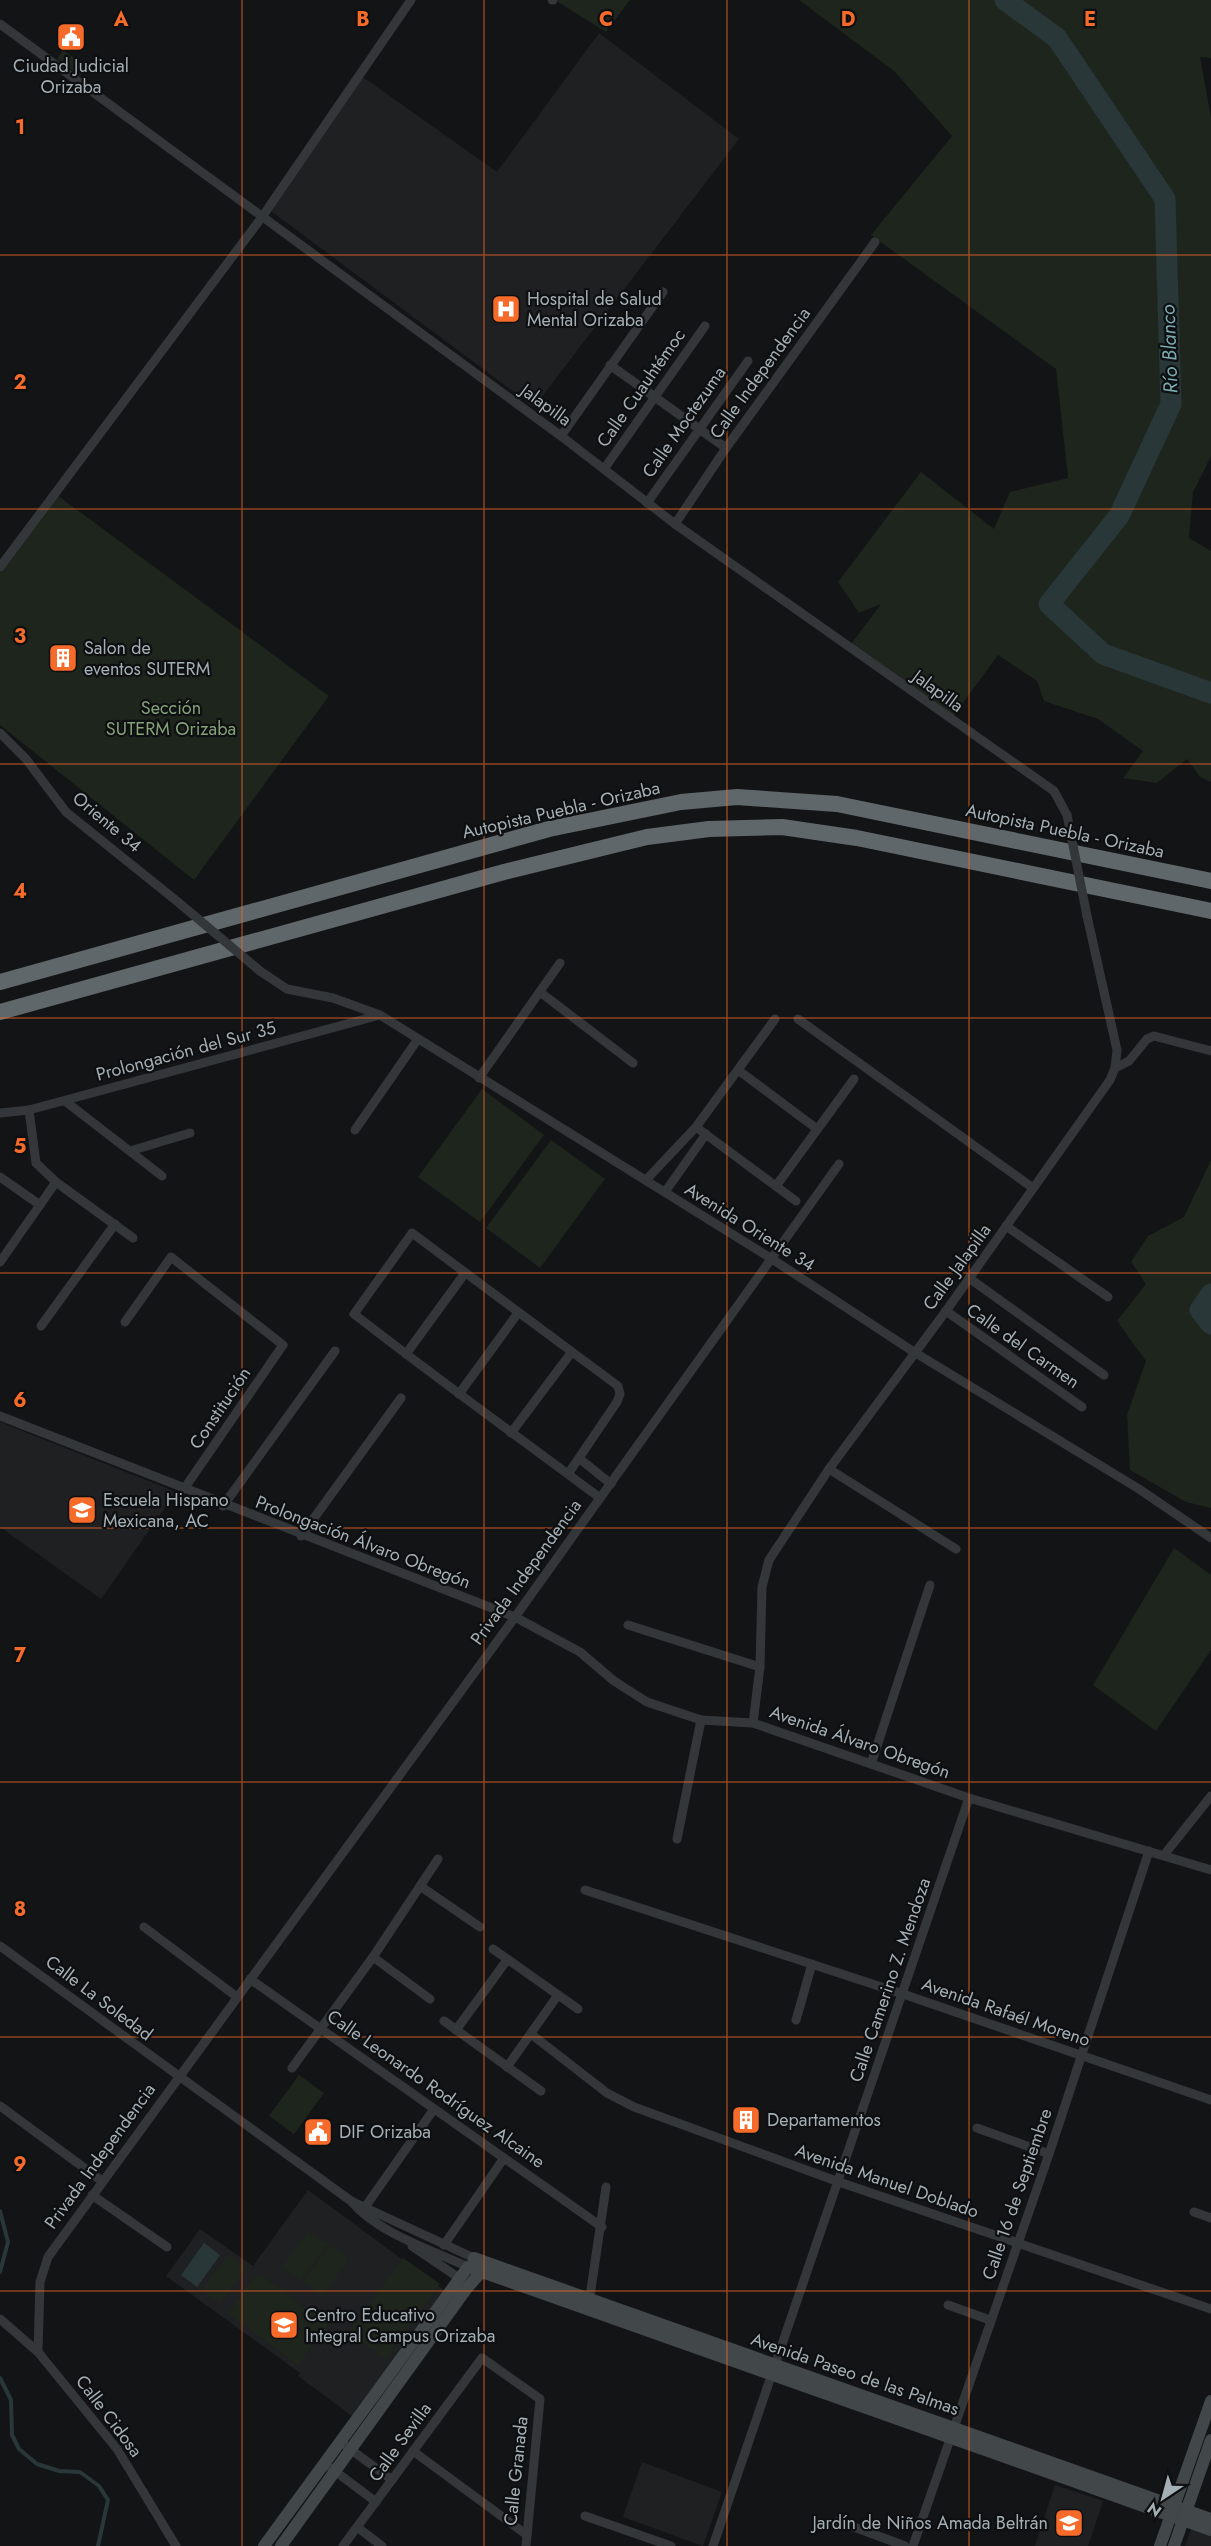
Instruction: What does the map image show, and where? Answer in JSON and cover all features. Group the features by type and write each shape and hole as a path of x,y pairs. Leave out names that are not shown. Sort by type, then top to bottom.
{"highway":[{"name":"Autopista Puebla - Orizaba","path":"0,982 549,829 681,802 737,798 837,804 1211,881"},
{"path":"0,1012 504,872 647,837 709,829 782,827 857,838 1211,911"}],"street":[{"path":"0,567 262,218 411,0"},
{"name":"Jalapilla","path":"0,24 561,436 675,524 949,720 1054,791 1067,815 1117,1050 1115,1068"},
{"name":"Calle Independencia","path":"675,524 726,448 875,242"},
{"path":"561,436 663,292"},
{"name":"Calle Cuauhtémoc","path":"604,469 705,326"},
{"name":"Calle Moctezuma","path":"647,503 748,361"},
{"path":"610,365 726,448"},
{"name":"Oriente 34","path":"0,733 26,759 66,812 260,971"},
{"path":"479,1078 560,963"},
{"name":"Avenida Oriente 34","path":"260,971 287,989 333,998 380,1015 772,1259 914,1352 1139,1489 1211,1538"},
{"path":"540,992 633,1063"},
{"name":"Prolongación del Sur 35","path":"0,1113 29,1110 64,1101 380,1015"},
{"path":"646,1180 696,1127 776,1019"},
{"path":"798,1019 1033,1188"},
{"path":"1115,1068 1129,1061 1147,1039 1154,1036 1211,1051"},
{"path":"355,1130 418,1039"},
{"name":"Calle Jalapilla","path":"753,1723 760,1667 764,1570 778,1544 829,1469 946,1311 1110,1080 1115,1068"},
{"path":"738,1070 817,1129"},
{"path":"776,1186 854,1078"},
{"path":"64,1101 162,1176"},
{"path":"29,1110 36,1164 56,1182 133,1238"},
{"path":"696,1127 796,1201"},
{"path":"130,1151 190,1133"},
{"path":"665,1192 706,1134"},
{"name":"Privada Independencia","path":"38,2352 43,2267 102,2181 515,1617 839,1164"},
{"path":"0,1177 40,1205"},
{"path":"0,1263 56,1182"},
{"path":"41,1326 115,1224"},
{"path":"1006,1226 1108,1297"},
{"path":"568,1474 580,1459 620,1394 618,1386 412,1233 354,1314 600,1498"},
{"name":"Constitución","path":"125,1322 171,1257 283,1345 184,1489"},
{"path":"406,1354 465,1273"},
{"path":"969,1278 1104,1376"},
{"name":"Calle del Carmen","path":"946,1311 1082,1407"},
{"path":"459,1394 518,1313"},
{"path":"223,1506 334,1351"},
{"path":"511,1433 571,1353"},
{"path":"302,1536 401,1398"},
{"name":"Prolongación Álvaro Obregón","path":"0,1416 223,1506 515,1617"},
{"path":"580,1459 611,1484"},
{"path":"829,1469 956,1549"},
{"path":"871,1764 930,1585"},
{"name":"Avenida Álvaro Obregón","path":"515,1617 580,1653 633,1695 701,1720 753,1723 969,1798 1211,1870"},
{"path":"628,1625 760,1667"},
{"path":"677,1839 701,1720"},
{"path":"1164,1856 1211,1796"},
{"name":"Calle Camerino Z. Mendoza","path":"713,2546 969,1798"},
{"name":"Calle 16 de Septiembre","path":"913,2546 1049,2154 1149,1851"},
{"path":"292,2068 373,1957 438,1859"},
{"path":"420,1886 480,1927"},
{"name":"Avenida Rafaél Moreno","path":"585,1890 903,1994 1211,2100"},
{"path":"144,1926 237,1997"},
{"name":"Calle La Soledad","path":"0,1946 178,2078"},
{"path":"493,1949 578,2009"},
{"path":"373,1957 430,1999"},
{"path":"456,2030 507,1960"},
{"path":"796,2020 812,1964"},
{"name":"Calle Leonardo Rodríguez Alcaine","path":"250,1979 602,2228"},
{"path":"507,2067 558,1995"},
{"path":"444,2021 541,2091"},
{"name":"Avenida Manuel Doblado","path":"531,2034 607,2093 622,2101 839,2182 1211,2309"},
{"name":"Avenida Paseo de las Palmas","path":"178,2078 463,2283 508,2282"},
{"path":"0,2106 102,2181"},
{"path":"363,2210 434,2109"},
{"path":"977,2128 1049,2154"},
{"path":"444,2245 504,2158"},
{"path":"588,2306 602,2228 606,2187"},
{"path":"92,2195 167,2247"},
{"name":"Avenida Paseo de las Palmas","path":"363,2210 444,2245 471,2263"},
{"path":"1194,2212 1211,2218"},
{"name":"Avenida Paseo de las Palmas","path":"388,2229 471,2263 508,2282 588,2306"},
{"path":"281,2546 351,2450 463,2283 471,2263"},
{"path":"264,2546 324,2463 463,2283 484,2269"},
{"name":"Avenida Paseo de las Palmas","path":"484,2269 1178,2513 1211,2530"},
{"path":"948,2305 990,2320"},
{"name":"Calle Cidosa","path":"0,2319 38,2352 117,2449 176,2546"},
{"name":"Calle Granada","path":"482,2358 540,2399 526,2546"},
{"name":"Calle Sevilla","path":"343,2546 482,2358"},
{"path":"1174,2546 1178,2513 1211,2401"},
{"path":"1160,2546 1178,2513 1211,2440"},
{"path":"340,2442 392,2480"},
{"path":"413,2451 527,2535"},
{"path":"324,2463 376,2502"},
{"name":"Avenida Paseo de las Palmas","path":"1178,2513 1211,2519"},
{"path":"585,2516 671,2546"},
{"path":"838,2521 905,2546"},
{"path":"357,2527 382,2546"}],"shaded area":[{"name":"Hospital de Salud Mental Orizaba","path":"599,33 739,139 534,407 271,211 363,77 497,172"},
{"name":"Escuela Hispano Mexicana, AC","path":"0,1422 176,1492 101,1599 0,1527"},
{"name":"Centro Educativo Integral Campus Orizaba","path":"308,2190 444,2290 352,2416 298,2376 300,2373 166,2276 200,2229 253,2266"},
{"path":"204,2243 220,2255 197,2287 181,2275"},
{"path":"642,2462 722,2492 703,2546 623,2517"},
{"name":"Jardín de Niños Amada Beltrán","path":"1055,2485 1103,2501 1088,2546 1035,2546"},
{"path":"1192,2527 1211,2534 1211,2546 1185,2546"}],"green space":[{"path":"555,0 630,0 606,32"},
{"path":"799,0 1211,0 1211,58 1200,57 1211,117 1211,456 1193,492 1189,538 1211,551 1211,782 1200,777 1187,759 1157,783 1123,778 1143,751 1098,719 1044,701 1037,681 998,655 952,718 851,644 881,604 859,613 838,582 921,472 994,529 1010,492 1068,478 1056,369 871,235 952,136 894,71"},
{"path":"63,50 87,67 80,76 57,59"},
{"name":"Sección SUTERM Orizaba","path":"57,495 329,696 194,880 0,725 0,573"},
{"path":"482,1089 544,1135 480,1222 418,1177"},
{"path":"551,1140 605,1179 540,1268 486,1228"},
{"path":"1211,1160 1211,1508 1186,1502 1130,1470 1127,1415 1146,1361 1117,1321 1146,1284 1131,1262 1148,1236 1184,1217"},
{"path":"1174,1548 1211,1575 1211,1650 1156,1731 1093,1685"},
{"path":"299,2075 324,2093 294,2134 269,2116"},
{"path":"308,2231 327,2244 301,2280 282,2267"},
{"path":"330,2245 349,2259 322,2296 303,2283"},
{"path":"228,2254 247,2268 220,2303 202,2290"},
{"path":"403,2258 440,2284 386,2359 349,2333"},
{"path":"258,2273 328,2325 298,2365 228,2313"}],"waterway":[{"name":"Río Blanco","path":"1005,0 1057,38 1165,199 1171,404 1119,516 1049,604 1103,654 1211,693"},
{"name":"Río Blanco","path":"1211,1294 1200,1310 1211,1324"},
{"path":"0,2211 8,2242 0,2272"},
{"path":"0,2378 11,2400 12,2435 19,2449 37,2464 59,2471 80,2472 99,2486 108,2500 98,2546"}],"place":[{"name":"Ciudad Judicial Orizaba","path":"71,37"},
{"name":"Hospital de Salud Mental Orizaba","path":"506,309"},
{"name":"Salon de eventos SUTERM","path":"63,658"},
{"name":"Escuela Hispano Mexicana, AC","path":"82,1510"},
{"name":"Departamentos","path":"746,2120"},
{"name":"DIF Orizaba","path":"318,2132"},
{"name":"Centro Educativo Integral Campus Orizaba","path":"284,2325"},
{"name":"Jardín de Niños Amada Beltrán","path":"1069,2523"}]}
